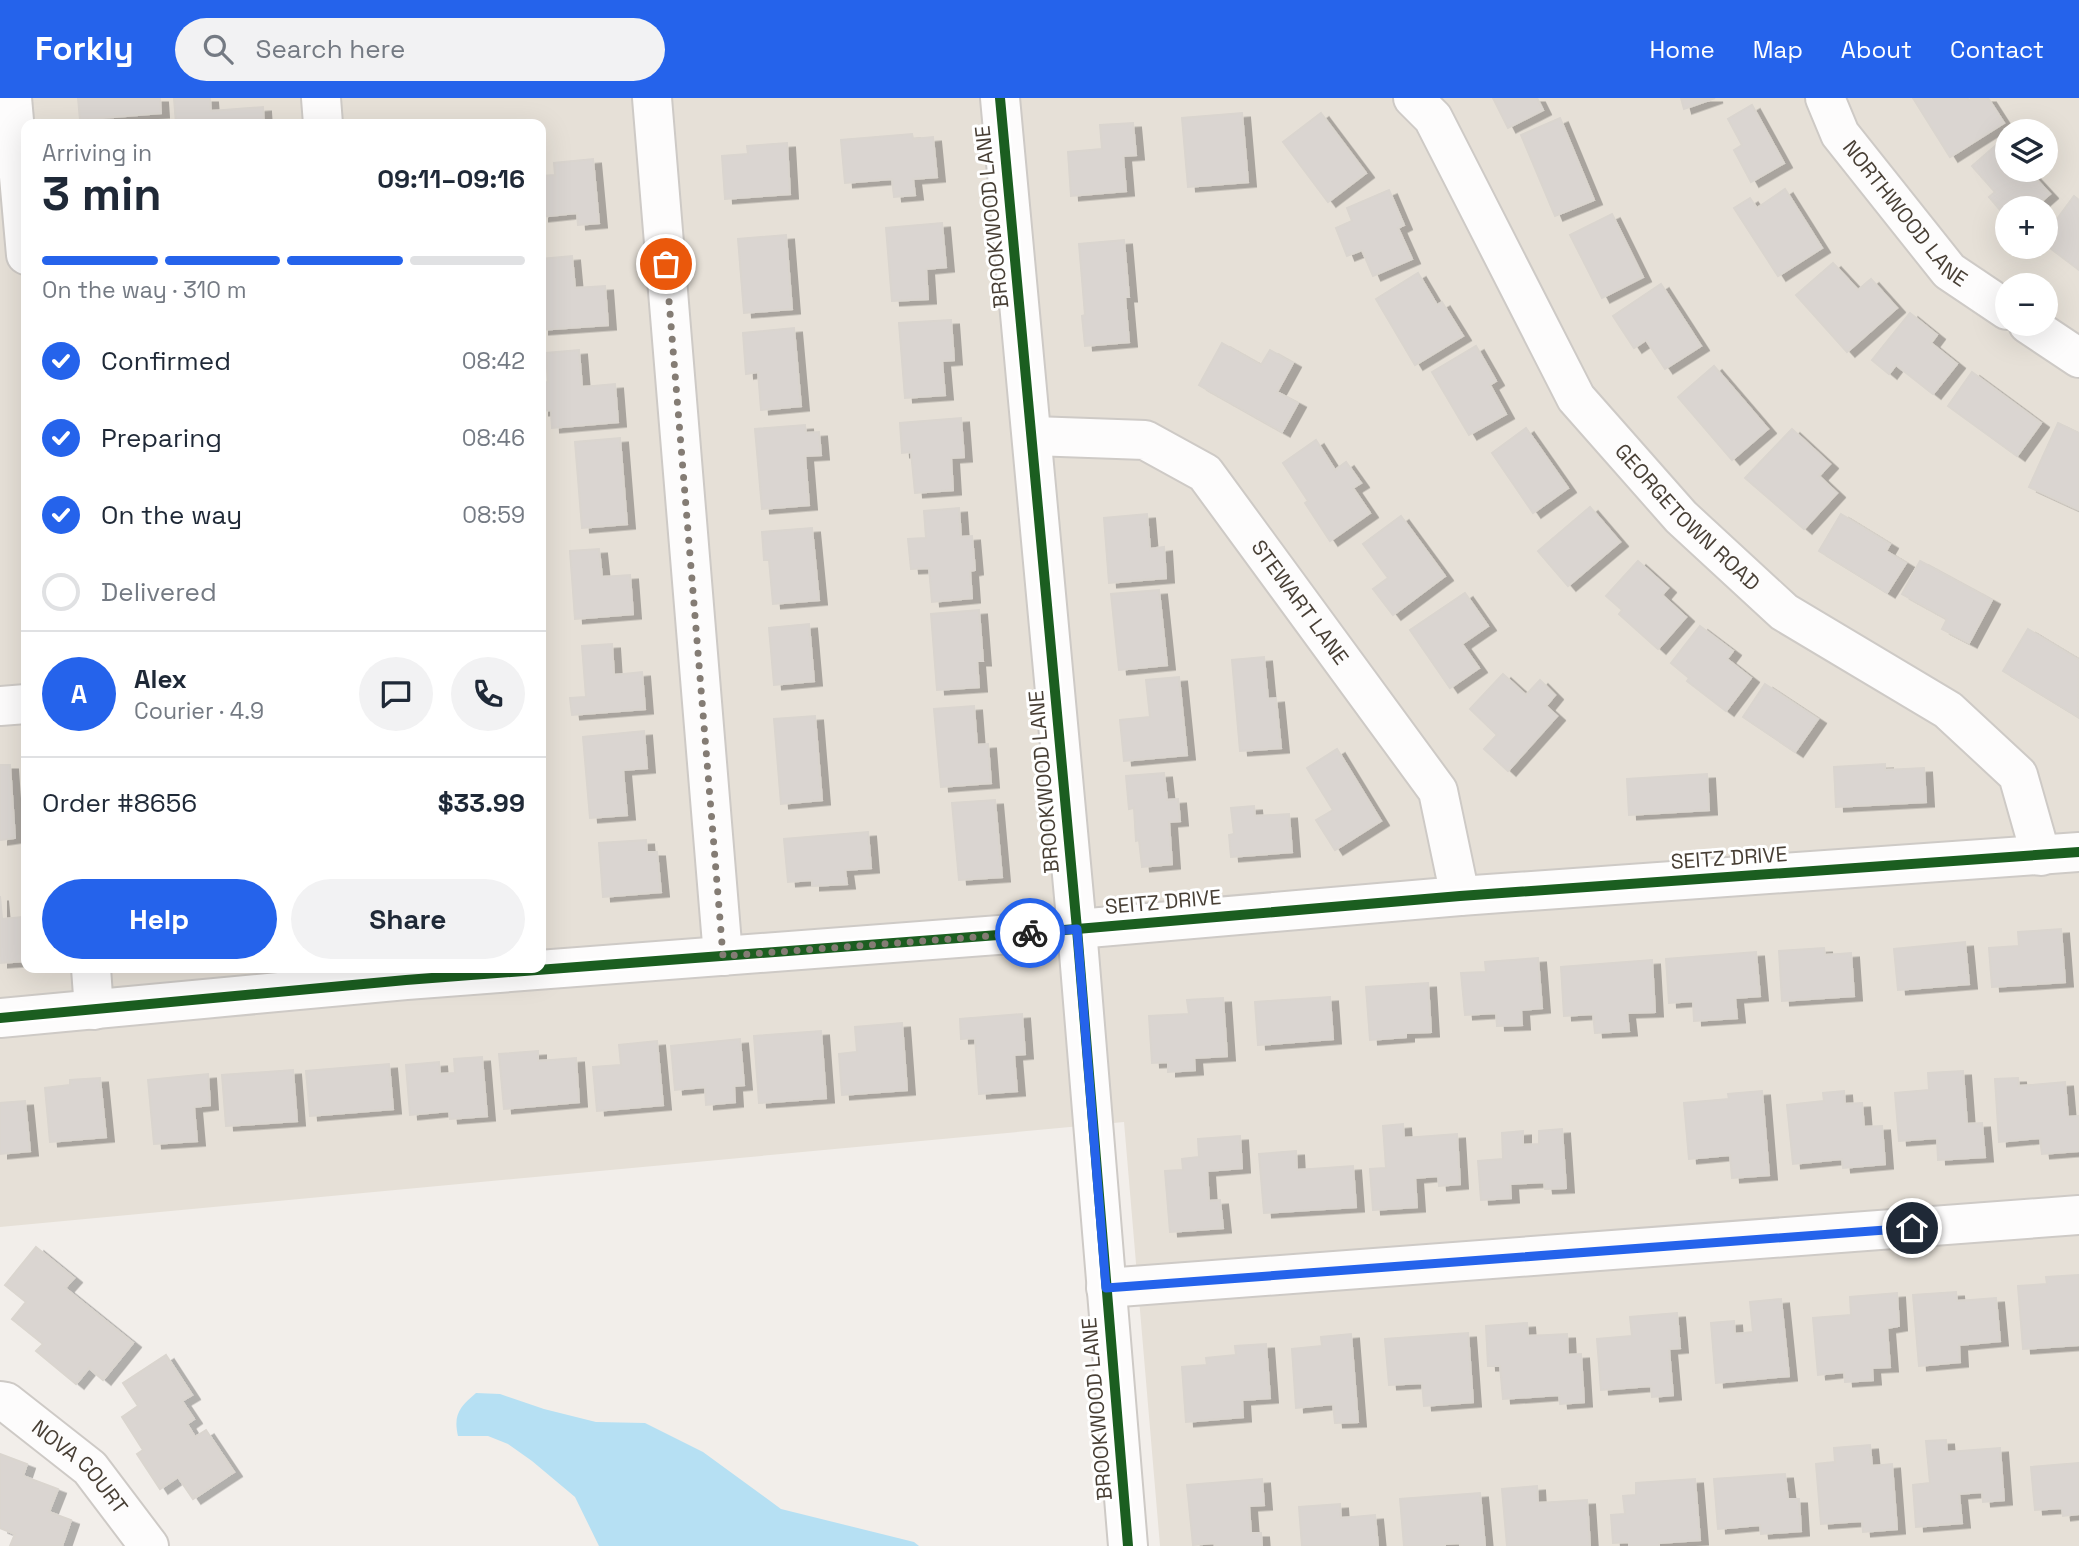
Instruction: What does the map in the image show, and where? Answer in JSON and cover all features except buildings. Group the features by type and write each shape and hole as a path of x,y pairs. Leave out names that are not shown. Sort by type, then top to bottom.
{"street":[{"path":"12,98 21,199"},
{"path":"321,98 323,119"},
{"path":"652,98 723,956"},
{"name":"BROOKWOOD LANE","path":"1000,98 1077,929 1128,1546"},
{"name":"GEORGETOWN ROAD","path":"1413,98 1433,118 1576,398 1681,517 1784,612 1948,710 2018,775 2041,856"},
{"name":"NORTHWOOD LANE","path":"1825,98 1840,134 1950,271 1995,302"},
{"path":"2046,336 2079,358"},
{"name":"STEWART LANE","path":"1033,436 1145,440 1205,473 1438,791 1460,896"},
{"path":"0,706 21,704"},
{"name":"SEITZ DRIVE","path":"546,966 723,956 1460,896 2079,852"},
{"path":"90,973 94,1010"},
{"name":"SEITZ DRIVE","path":"0,1018 423,973"},
{"path":"1106,1288 2079,1215"},
{"name":"NOVA COURT","path":"0,1401 6,1402 90,1468 149,1546"}],"shaded area":[{"path":"0,98 2079,98 2079,1546 1160,1546 1124,1122 0,1227"}],"water":[{"path":"476,1393 500,1394 596,1422 645,1423 703,1452 781,1509 914,1542 919,1546 599,1546 575,1497 532,1461 508,1444 488,1436 458,1436 457,1416"}],"cycle path":[{"path":"1000,98 1077,929 1128,1546"},
{"path":"546,969 1077,929 1460,896 2079,852"},
{"path":"0,1018 498,973"}],"way so far":[{"path":"666,264 723,956 1030,933"}],"route":[{"path":"1030,933 1077,929 1106,1288 1912,1228"}]}
